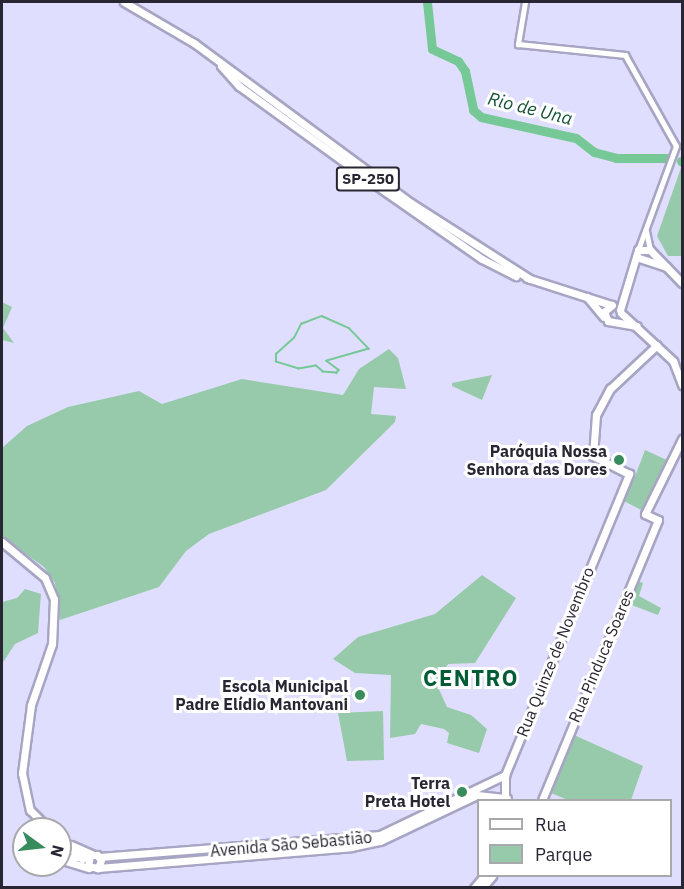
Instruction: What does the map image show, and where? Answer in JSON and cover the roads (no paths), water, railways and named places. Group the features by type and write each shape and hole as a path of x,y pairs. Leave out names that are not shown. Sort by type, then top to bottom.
{"main road":[{"name":"SP-250","path":"124,2 218,61 236,83 487,262 530,279 612,305 620,311"},
{"path":"637,253 650,250"},
{"path":"631,270 647,262 650,250"},
{"path":"650,250 682,283"},
{"path":"637,253 647,262 668,267"},
{"path":"616,321 623,292 637,253"},
{"path":"604,317 623,292"},
{"path":"585,296 604,317 640,327"},
{"path":"620,311 640,327 673,361 682,385"},
{"name":"Rua Quinze de Novembro","path":"507,799 505,775 629,472 593,456 594,424 601,403 657,345"},
{"name":"Rua Pinduca Soares","path":"543,799 658,520 645,514 682,439"},
{"path":"2,542 34,567 51,588 55,612 52,644 30,712 22,773 27,805 38,817"},
{"name":"Avenida São Sebastião","path":"372,840 505,775"},
{"name":"Avenida São Sebastião","path":"72,858 94,856 136,859 277,850 372,840 477,795 507,799"},
{"path":"72,845 94,856 98,868"},
{"path":"72,849 88,867 94,856"},
{"name":"Avenida São Sebastião","path":"72,862 98,868 136,859"}],"street":[{"path":"525,2 518,44 625,55 677,151 637,253"},
{"path":"646,230 650,250"}],"waterway":[{"name":"Rio de Una","path":"427,2 432,49 458,61 465,71 473,110 481,117 576,138 594,152 616,158 666,158"},
{"path":"322,316 349,328 369,349 327,361 339,370 337,373 323,372 316,366 299,369 276,362 276,354 294,338 301,324 322,316"}],"place":[{"name":"Paróquia Nossa Senhora das Dores","path":"619,460"},
{"name":"Escola Municipal Padre Elídio Mantovani","path":"360,695"},
{"name":"Terra Preta Hotel","path":"462,792"}],"district":[{"name":"CENTRO","path":"471,678"}]}
